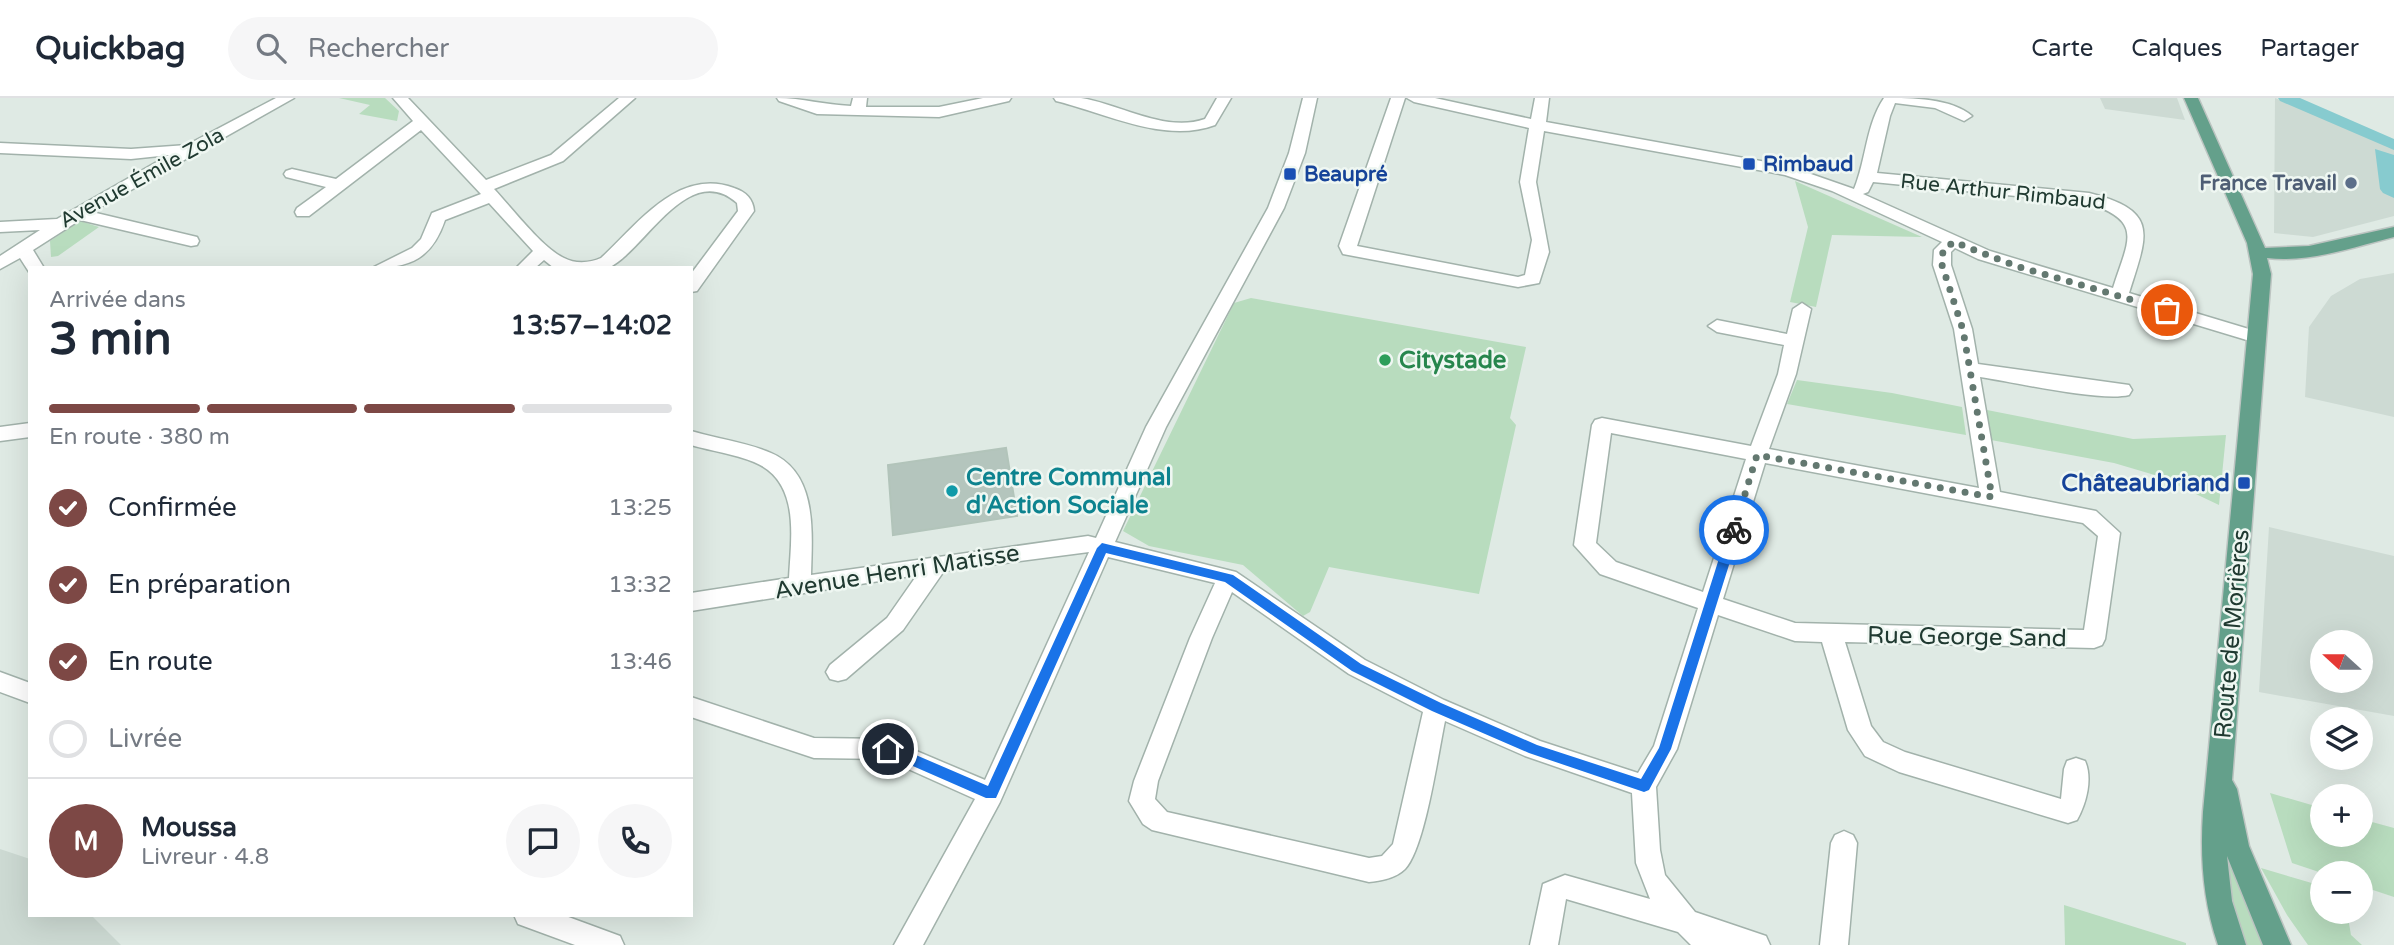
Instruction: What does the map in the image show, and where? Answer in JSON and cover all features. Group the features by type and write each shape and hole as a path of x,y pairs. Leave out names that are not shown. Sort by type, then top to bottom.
{"main road":[{"name":"Route de Morières","path":"2191,98 2258,252 2262,274 2221,766 2214,816 2216,896 2232,945"},
{"path":"2258,252 2279,255 2304,252 2394,232"},
{"name":"Route de Morières","path":"2221,766 2236,846 2277,945"}],"street":[{"name":"Avenue Émile Zola","path":"0,264 59,224 190,149 287,98"},
{"path":"400,98 543,251 560,264 576,266"},
{"path":"386,266 413,255 430,241 438,217 557,158 628,98"},
{"path":"784,98 817,109 858,104 939,112 1004,98"},
{"path":"1060,98 1132,118 1186,127 1197,127 1214,119 1224,98"},
{"path":"908,945 991,794 1156,427 1276,208 1297,153 1310,98"},
{"path":"1398,98 1348,246 1349,250 1518,282 1533,279 1540,252 1528,182 1542,98"},
{"path":"1414,98 1538,125 1788,172 1857,197 1954,242 2016,266 2256,337"},
{"path":"1857,197 1870,177 1884,111 1891,99 1940,105 1964,116"},
{"path":"303,212 422,122"},
{"path":"0,148 131,154 190,149"},
{"path":"292,174 340,185"},
{"name":"Rue Arthur Rimbaud","path":"1870,177 2089,198 2115,204 2132,216 2137,230 2119,296"},
{"path":"597,266 607,262 682,194 714,188 733,190 745,202 746,211 693,284"},
{"path":"77,214 191,241"},
{"path":"0,227 59,224"},
{"path":"1954,242 1943,250 1942,265 1963,330 1992,497"},
{"path":"23,248 33,266"},
{"path":"527,266 543,251"},
{"path":"1705,945 1706,940 1685,921 1654,881 1646,832 1644,786 1665,749 1757,455 1787,374 1802,309"},
{"path":"1717,326 1795,341"},
{"path":"1969,369 2090,388 2122,390"},
{"name":"Rue George Sand","path":"1602,425 1757,455 2089,516 2109,533 2094,639 1831,635 1796,632 1608,568 1585,545 1602,425"},
{"path":"0,434 28,434"},
{"path":"693,439 770,461 792,482 800,513 800,586"},
{"name":"Avenue Henri Matisse","path":"693,602 1088,544 1228,578"},
{"path":"838,671 895,624 937,564"},
{"path":"1436,707 1405,846 1398,861 1384,868 1369,870 1161,822 1152,816 1142,801 1146,781 1201,638 1228,578 1357,667 1436,707 1534,749 1644,786"},
{"path":"1831,635 1860,730 1874,749 1899,761 2068,812 2073,803 2076,769"},
{"path":"0,682 28,692"},
{"path":"693,708 814,748 888,749 991,794"},
{"path":"1834,945 1844,843"},
{"path":"1544,945 1552,893 1565,887 1685,921 1756,945"},
{"path":"533,917 610,945"}],"shaded area":[{"path":"2100,98 2177,98 2185,120 2105,109"},
{"path":"2275,98 2394,147 2394,216 2313,237 2274,233"},
{"path":"2394,273 2394,417 2305,397 2309,327 2331,296 2360,279"},
{"path":"2269,527 2394,556 2394,716 2373,712 2373,707 2343,707 2259,692"},
{"path":"0,849 28,858 28,917 93,917 121,945 0,945"}],"green space":[{"path":"339,98 385,98 399,111 397,121 359,114 370,105"},
{"path":"1795,181 1922,237 1832,235 1816,307 1790,302 1808,227"},
{"path":"80,221 99,227 58,256 51,257 50,241"},
{"path":"1251,298 1526,347 1510,418 1516,425 1479,594 1329,567 1310,612 1303,616 1243,565 1149,546 1123,531 1234,303"},
{"path":"1797,380 1892,393 1962,407 1966,435 1787,404"},
{"path":"1987,410 2133,439 2226,435 2219,505 2158,476 2114,463 1991,440"},
{"path":"2270,793 2310,805 2310,847 2373,847 2373,822 2394,828 2394,897 2373,890 2373,861 2310,861 2310,869 2292,863"},
{"path":"2231,856 2268,945 2239,945 2223,860"},
{"path":"2261,868 2310,882 2310,924 2349,924 2351,935 2362,945 2308,945 2287,915"},
{"path":"2064,905 2186,943 2186,945 2065,945"}],"water":[{"path":"2375,149 2394,155 2394,198 2380,189"}],"building":[{"name":"Centre Communal d'Action Sociale","path":"1006,448 1017,516 893,535 888,465"}],"waterway":[{"path":"2286,98 2394,145"}],"way so far":[{"path":"1734,530 1757,455 1992,497 1963,330 1942,265 1943,250 1954,242 2016,266 2167,310"}],"place":[{"name":"Rimbaud","path":"1749,164"},
{"name":"Beaupré","path":"1290,174"},
{"name":"France Travail","path":"2351,183"},
{"name":"Citystade","path":"1385,360"},
{"name":"Châteaubriand","path":"2244,483"},
{"name":"Centre Communal d'Action Sociale","path":"952,491"}],"route":[{"path":"888,749 991,794 1102,548 1212,572 1228,578 1357,667 1436,707 1534,749 1644,786 1665,749 1734,530"}]}
